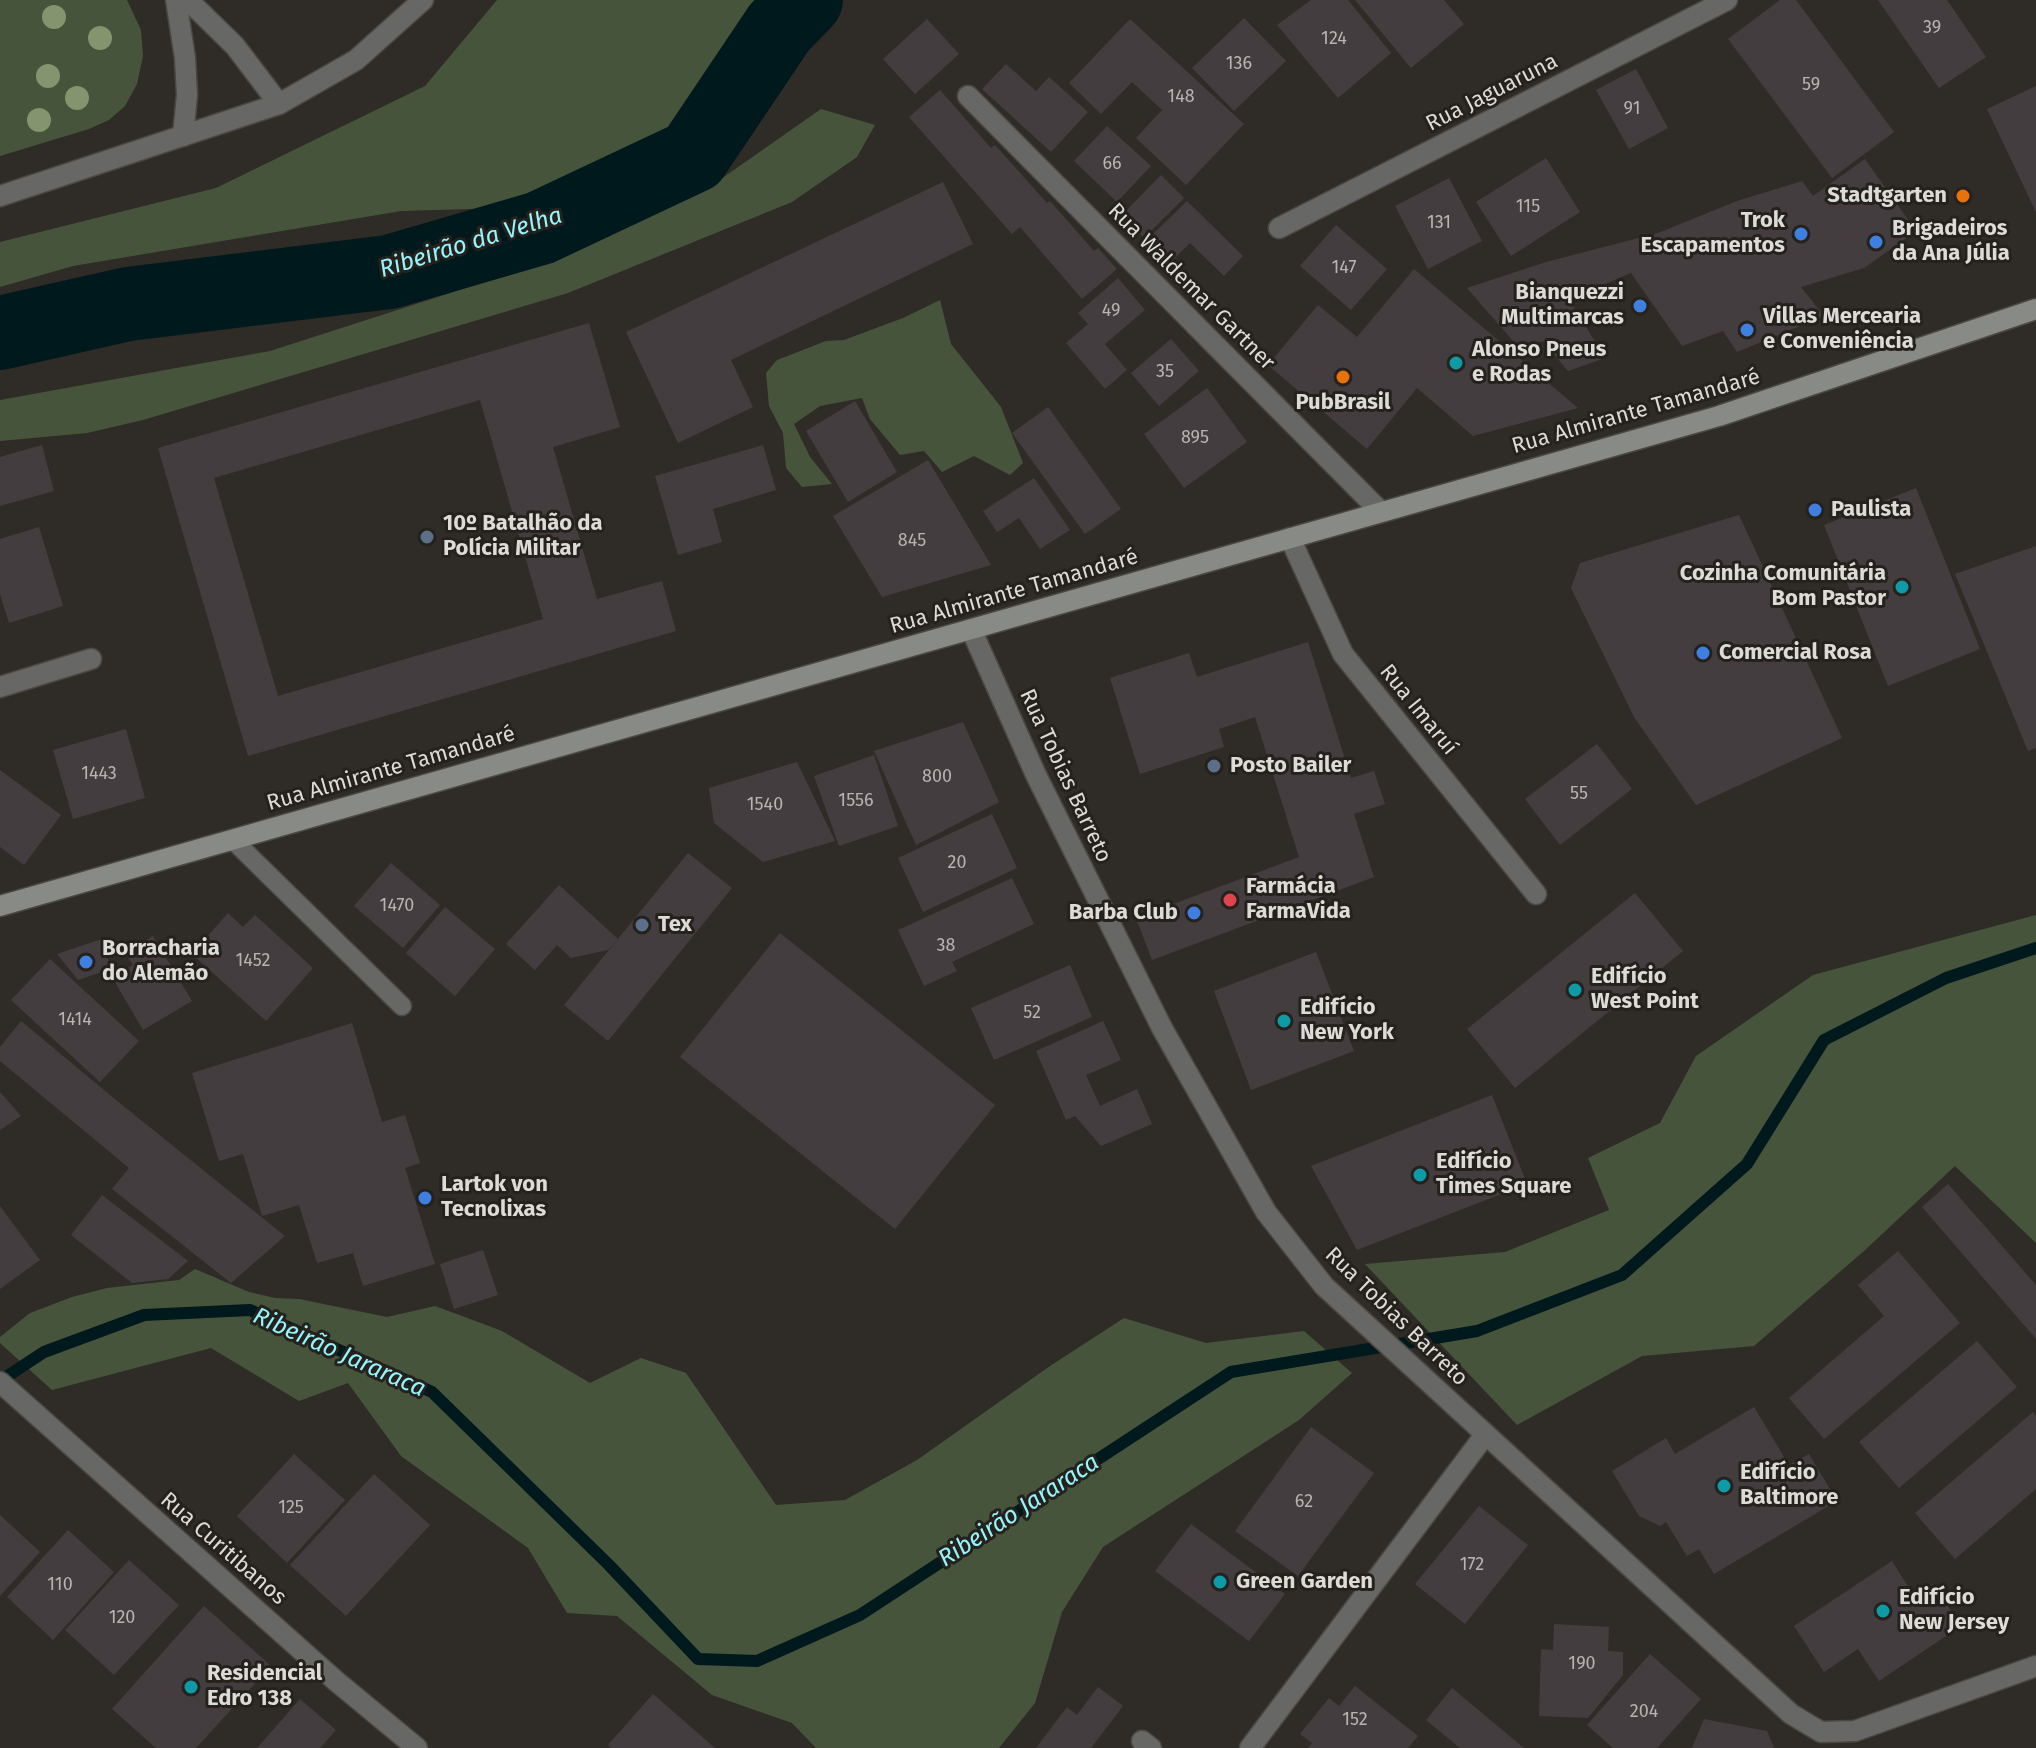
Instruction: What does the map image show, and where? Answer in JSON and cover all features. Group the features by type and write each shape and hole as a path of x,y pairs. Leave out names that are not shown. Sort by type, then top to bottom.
{"main road":[{"name":"Rua Almirante Tamandaré","path":"0,906 1719,416 2036,309"}],"street":[{"path":"176,0 187,95 183,136"},
{"path":"188,0 235,46 279,104"},
{"path":"0,196 279,104 356,60 423,0"},
{"name":"Rua Jaguaruna","path":"1279,228 1727,0"},
{"name":"Rua Waldemar Gartner","path":"968,96 1381,512"},
{"name":"Rua Imaruí","path":"1290,538 1343,654 1536,894"},
{"name":"Rua Tobias Barreto","path":"971,629 1041,787 1162,1028 1266,1212 1324,1286 1791,1714 1821,1732 1855,1731 2036,1666"},
{"path":"0,687 91,659"},
{"name":"Rua Curitibanos","path":"0,1382 336,1681 417,1748"},
{"path":"1250,1748 1485,1435"}],"lane":[{"path":"232,839 402,1006"}],"green space":[{"path":"0,0 127,0 141,30 143,56 137,84 125,106 109,120 89,129 0,156"},
{"path":"497,0 776,0 682,127 503,208 401,211 73,266 0,287 0,242 216,188 425,86"},
{"path":"821,109 875,125 857,157 792,202 568,293 143,420 87,433 0,441 0,400 270,351 531,267 711,186"},
{"path":"940,300 951,344 1001,407 1023,463 1010,475 974,456 942,472 924,451 900,455 870,419 862,398 820,406 794,424 810,457 832,484 802,487 786,468 783,433 769,406 766,373 777,360 826,341 844,340"},
{"path":"2036,915 2036,1243 1955,1166 1864,1251 1754,1346 1642,1356 1517,1425 1365,1264 1505,1252 1609,1210 1588,1158 1660,1123 1696,1056 1813,975"},
{"path":"195,1269 249,1292 387,1317 435,1306 502,1331 590,1383 641,1358 686,1373 776,1505 845,1500 917,1460 1124,1318 1206,1343 1304,1331 1352,1373 1299,1420 1103,1547 1062,1612 1035,1703 999,1748 816,1748 792,1723 712,1695 617,1616 567,1613 528,1548 401,1456 348,1383 299,1401 211,1348 52,1390 0,1343 0,1337 30,1313 72,1297 107,1288 179,1280"}],"building":[{"path":"1311,0 1348,0 1391,53 1338,98 1277,25"},
{"path":"1355,0 1444,0 1464,24 1411,68"},
{"path":"1780,0 1796,0 1894,132 1832,178 1728,39"},
{"path":"1878,0 1947,0 1986,57 1939,88"},
{"path":"1244,18 1286,61 1234,111 1192,68"},
{"path":"927,19 959,54 915,94 883,59"},
{"path":"1130,19 1244,124 1186,185 1136,138 1162,110 1132,82 1101,114 1069,83"},
{"path":"1006,64 1036,91 1049,77 1088,112 1051,152 982,89"},
{"path":"1636,69 1668,128 1629,149 1596,90"},
{"path":"2036,86 2036,212 1987,109"},
{"path":"940,90 991,148 995,145 1094,251 1098,248 1117,269 1082,299 1020,227 1012,234 909,117"},
{"path":"1107,126 1151,166 1117,202 1074,161"},
{"path":"1546,158 1580,212 1511,256 1476,202"},
{"path":"1865,159 1916,231 1864,268 1801,287 1824,316 1737,352 1723,331 1682,346 1631,273 1569,299 1605,358 1568,371 1543,341 1520,349 1467,288 1546,262 1658,233 1737,201 1802,181 1813,196"},
{"path":"1161,175 1184,198 1144,238 1121,216"},
{"path":"1449,178 1482,241 1428,269 1395,206"},
{"path":"943,182 973,244 731,360 753,407 678,443 626,332"},
{"path":"1187,201 1243,256 1224,276 1190,243 1169,264 1146,241"},
{"path":"1336,225 1387,269 1351,310 1300,266"},
{"name":"Alonso Pneus e Rodas","path":"1414,269 1578,408 1473,436 1417,388 1367,449 1268,365 1318,305 1357,337"},
{"path":"1118,278 1145,310 1105,344 1127,370 1105,389 1066,343 1088,324 1078,313"},
{"path":"589,323 620,427 553,447 597,599 662,581 676,631 248,756 158,448","holes":["480,400 543,619 278,696 214,478"]},
{"path":"1171,339 1199,371 1159,406 1131,373"},
{"path":"1207,388 1247,442 1184,488 1144,434"},
{"path":"855,401 897,472 848,502 806,431"},
{"path":"1048,407 1121,509 1085,534 1012,433"},
{"path":"42,445 54,491 0,506 0,457"},
{"path":"763,445 776,490 713,509 722,542 678,555 655,476"},
{"path":"928,460 991,565 882,597 833,516"},
{"path":"1034,478 1070,530 1040,549 1019,518 997,532 983,511"},
{"name":"Cozinha Comunitária Bom Pastor","path":"1916,488 1980,649 1888,686 1824,525"},
{"name":"Comercial Rosa","path":"1739,515 1842,738 1696,805 1634,717 1571,588 1580,563"},
{"path":"39,527 63,606 9,623 0,594 0,539"},
{"path":"2036,546 2036,748 2028,751 1955,574"},
{"path":"1308,642 1351,778 1374,771 1385,804 1354,814 1374,877 1152,960 1136,918 1299,857 1255,717 1219,729 1224,747 1140,774 1110,678 1189,653 1197,677"},
{"path":"963,722 999,802 916,845 874,751"},
{"path":"126,729 145,798 73,819 53,750"},
{"path":"1597,744 1632,789 1560,845 1525,799"},
{"path":"874,755 898,826 839,846 814,776"},
{"path":"797,762 835,841 763,862 714,823 709,788"},
{"path":"0,770 61,815 24,865 0,847"},
{"path":"992,814 1017,868 923,912 898,858"},
{"path":"688,853 732,888 608,1041 564,1005"},
{"path":"391,863 440,905 403,948 354,906"},
{"path":"1012,878 1034,924 952,962 957,971 924,986 898,930"},
{"path":"559,885 618,939 608,950 571,958 557,945 535,970 506,944"},
{"name":"Edifício West Point","path":"1635,893 1683,951 1515,1088 1467,1029"},
{"path":"445,907 495,949 455,996 406,953"},
{"path":"228,913 243,927 255,915 313,968 266,1021 192,954"},
{"path":"780,933 995,1105 895,1229 680,1057"},
{"path":"153,936 192,1001 143,1030 112,977 133,965 125,953"},
{"name":"Borracharia do Alemão","path":"102,939 111,969 78,980 57,954"},
{"name":"Edifício New York","path":"1316,952 1354,1051 1251,1090 1214,991"},
{"path":"50,959 139,1041 100,1082 11,1000"},
{"path":"1070,965 1092,1017 994,1060 971,1008"},
{"path":"21,1021 285,1236 231,1283 112,1189 129,1168 0,1061 0,1047"},
{"path":"1103,1021 1121,1060 1086,1075 1100,1106 1137,1089 1152,1124 1101,1146 1075,1116 1066,1120 1036,1051"},
{"path":"352,1023 382,1122 405,1115 420,1163 405,1168 435,1264 363,1286 353,1253 317,1263 299,1205 262,1216 243,1154 219,1161 192,1073"},
{"path":"0,1092 21,1116 0,1130"},
{"name":"Edifício Times Square","path":"1492,1095 1527,1184 1357,1250 1311,1166"},
{"path":"1948,1184 2036,1285 2036,1339 1922,1207"},
{"path":"102,1195 188,1261 168,1279 132,1283 71,1235"},
{"path":"0,1206 40,1260 0,1289"},
{"path":"483,1250 498,1295 454,1309 440,1264"},
{"path":"1898,1251 1960,1323 1824,1439 1789,1398 1884,1316 1858,1285"},
{"path":"1977,1341 2017,1387 1899,1488 1859,1442"},
{"name":"Edifício Baltimore","path":"1754,1407 1789,1465 1809,1454 1837,1501 1714,1574 1699,1549 1687,1556 1666,1522 1660,1526 1639,1516 1612,1471 1666,1438 1675,1454"},
{"path":"2033,1412 2036,1416 2036,1489 1955,1559 1915,1513"},
{"path":"1311,1427 1374,1473 1298,1576 1235,1531"},
{"path":"294,1454 345,1500 287,1563 237,1516"},
{"path":"374,1474 430,1525 346,1616 290,1565"},
{"path":"1479,1506 1528,1545 1465,1624 1415,1584"},
{"path":"0,1515 40,1552 0,1596"},
{"name":"Green Garden","path":"1191,1524 1285,1594 1249,1641 1155,1571"},
{"path":"68,1530 114,1572 53,1640 7,1597"},
{"path":"129,1560 179,1605 114,1675 65,1630"},
{"name":"Edifício New Jersey","path":"1892,1561 1914,1596 1933,1584 1961,1626 1879,1681 1858,1649 1824,1672 1794,1626"},
{"name":"Residencial Edro 138","path":"204,1606 271,1666 196,1748 156,1748 112,1709"},
{"path":"1554,1624 1609,1627 1608,1651 1623,1652 1623,1675 1588,1718 1539,1716 1541,1649 1553,1650"},
{"path":"1650,1654 1701,1699 1657,1748 1613,1748 1587,1725"},
{"path":"1355,1686 1418,1736 1408,1748 1308,1748 1312,1743 1300,1734 1329,1698 1339,1706"},
{"path":"1098,1687 1123,1706 1091,1748 1036,1748 1067,1707 1077,1715"},
{"path":"1452,1688 1524,1748 1460,1748 1426,1720"},
{"path":"653,1694 715,1748 611,1748 608,1745"},
{"path":"300,1699 336,1730 320,1748 257,1748"},
{"path":"1704,1719 1767,1731 1774,1748 1692,1748"}],"waterway":[{"name":"Ribeirão da Velha","path":"0,333 128,304 389,272 540,228 693,156 779,28 806,0"},
{"name":"Ribeirão Jararaca","path":"0,1381 44,1352 144,1315 250,1310 432,1392 609,1565 698,1659 757,1661 860,1615 1231,1372 1477,1331 1622,1275 1747,1164 1824,1040 1946,978 2036,948"}],"place":[{"name":"Stadtgarten","path":"1963,196"},
{"name":"Trok Escapamentos","path":"1801,234"},
{"name":"Brigadeiros da Ana Júlia","path":"1876,242"},
{"name":"Bianquezzi Multimarcas","path":"1640,306"},
{"name":"Villas Mercearia e Conveniência","path":"1747,330"},
{"name":"Alonso Pneus e Rodas","path":"1456,363"},
{"name":"PubBrasil","path":"1343,377"},
{"name":"Paulista","path":"1815,510"},
{"name":"10º Batalhão da Polícia Militar","path":"427,537"},
{"name":"Cozinha Comunitária Bom Pastor","path":"1902,587"},
{"name":"Comercial Rosa","path":"1703,653"},
{"name":"Posto Bailer","path":"1214,766"},
{"name":"Farmácia FarmaVida","path":"1230,900"},
{"name":"Barba Club","path":"1194,913"},
{"name":"Tex","path":"642,925"},
{"name":"Borracharia do Alemão","path":"86,962"},
{"name":"Edifício West Point","path":"1575,990"},
{"name":"Edifício New York","path":"1284,1021"},
{"name":"Edifício Times Square","path":"1420,1175"},
{"name":"Lartok von Tecnolixas","path":"425,1198"},
{"name":"Edifício Baltimore","path":"1724,1486"},
{"name":"Green Garden","path":"1220,1582"},
{"name":"Edifício New Jersey","path":"1883,1611"},
{"name":"Residencial Edro 138","path":"191,1687"}]}
